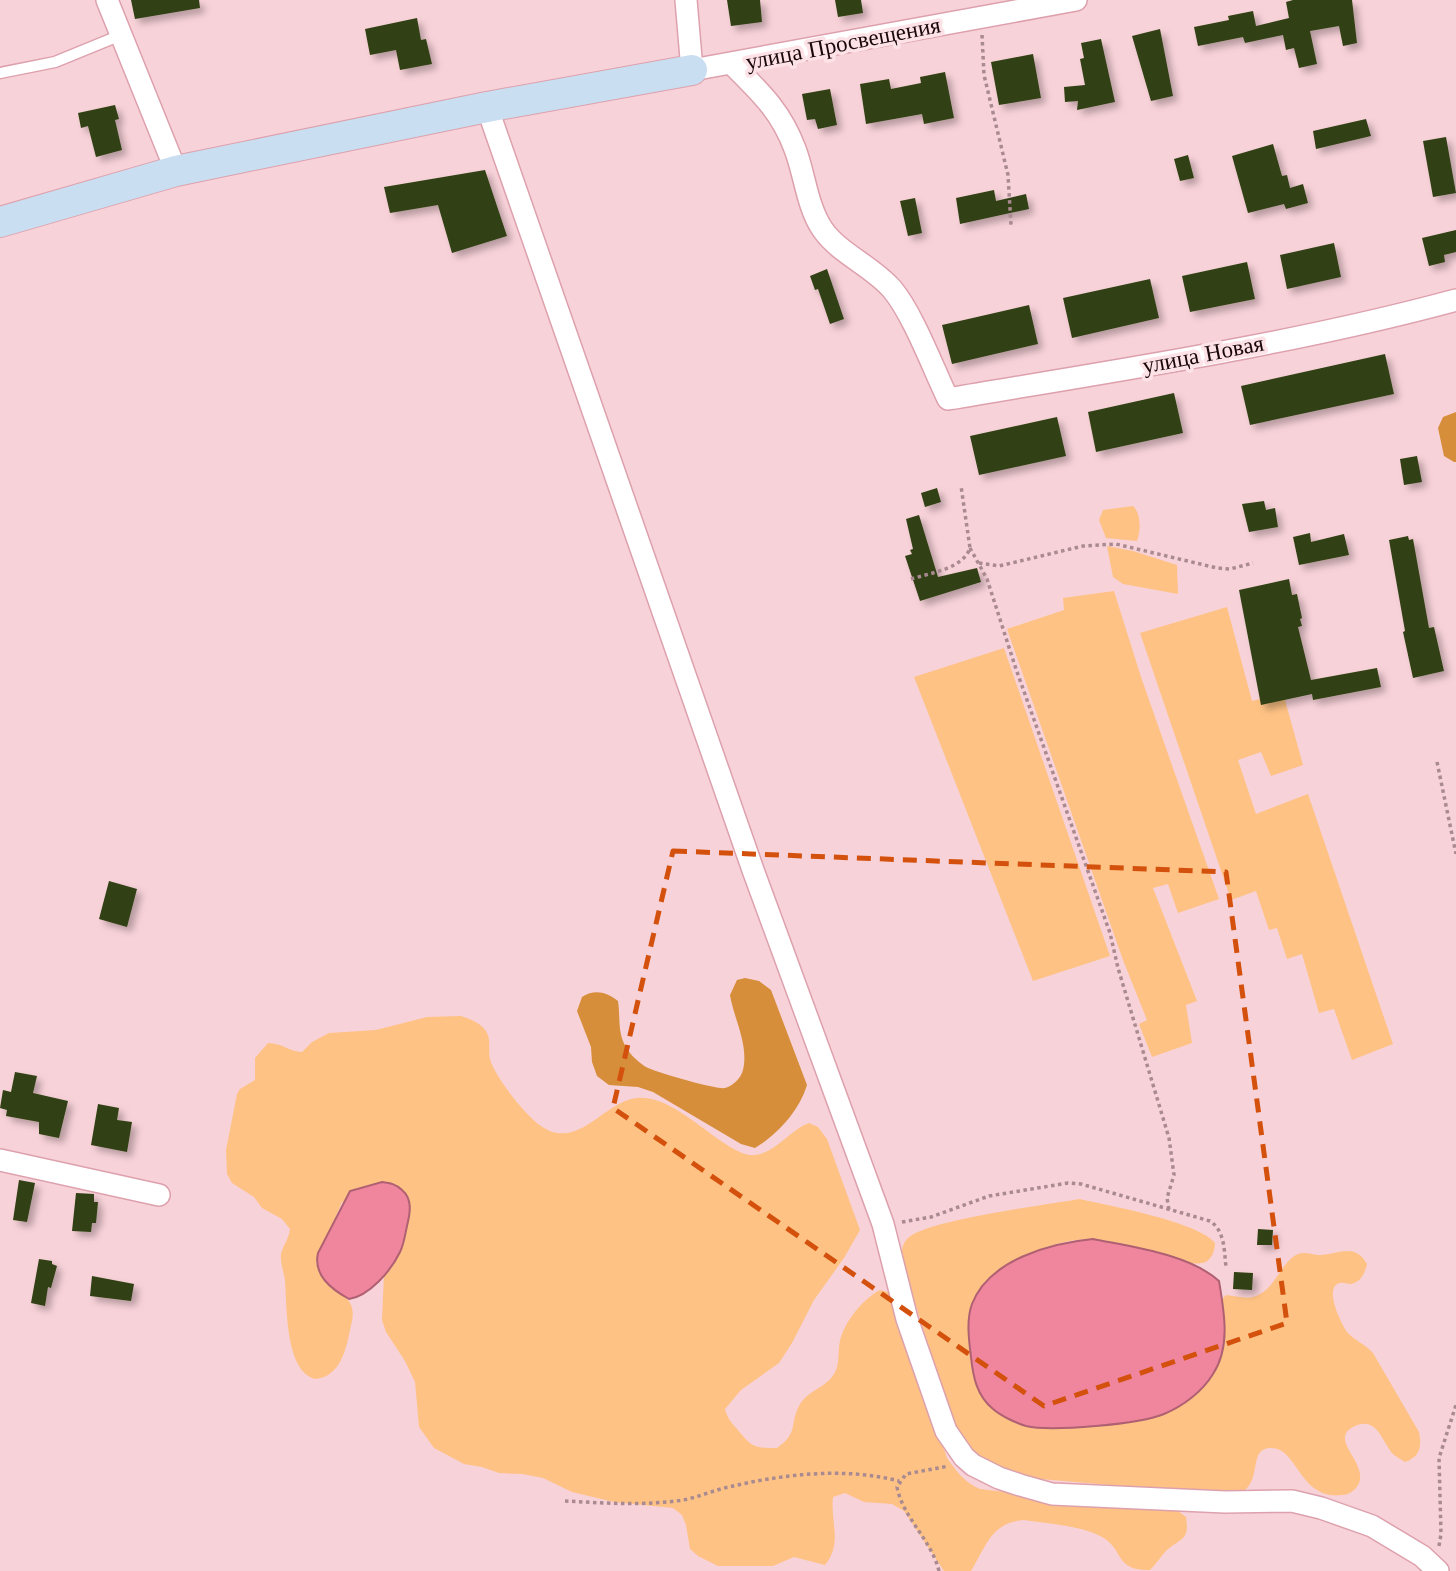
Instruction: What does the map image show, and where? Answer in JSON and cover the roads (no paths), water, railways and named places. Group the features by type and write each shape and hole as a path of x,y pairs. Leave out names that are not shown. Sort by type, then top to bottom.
{"street":[{"path":"107,0 176,172"},
{"path":"0,222 176,172 487,107 692,70 686,0"},
{"name":"улица Просвещения","path":"692,70 1076,0"},
{"name":"улица Новая","path":"732,64 783,120 822,229 831,240 882,279 897,296 948,398 1188,358 1397,316 1456,300"},
{"path":"487,107 753,870 883,1224 912,1332 946,1431 973,1465 999,1478 1052,1494 1224,1502 1292,1502 1321,1508 1372,1526 1422,1556 1436,1570"},
{"path":"0,1160 159,1195"}],"lane":[{"path":"0,73 55,62 121,35"}]}
